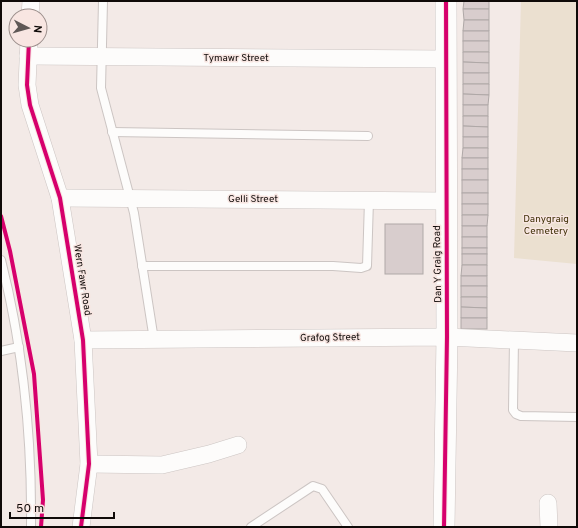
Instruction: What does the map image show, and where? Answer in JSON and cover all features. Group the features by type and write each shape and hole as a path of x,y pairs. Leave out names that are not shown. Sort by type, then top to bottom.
{"street":[{"name":"Dan Y Graig Road","path":"444,527 447,336 445,200 446,1"},
{"name":"Tymawr Street","path":"28,48 102,57 445,59"},
{"name":"Wern Fawr Road","path":"28,48 28,85 30,105 60,198 83,340 89,464 81,527"},
{"name":"Gelli Street","path":"60,198 445,200"},
{"name":"Grafog Street","path":"83,340 447,336 577,343"},
{"path":"89,464 162,465 209,454 238,445"},
{"path":"548,503 549,527"}],"lane":[{"path":"103,1 101,88 134,212 154,340"},
{"path":"112,132 368,136"},
{"path":"142,266 311,266 362,268 366,266 369,200"},
{"path":"1,260 19,347 31,480 31,527"},
{"path":"514,339 513,410 516,414 520,416 577,417"},
{"path":"1,351 19,347"},
{"path":"251,527 313,486 322,489 348,527"}],"green space":[{"name":"Danygraig Cemetery","path":"521,1 577,1 577,264 514,258"}],"building":[{"path":"464,1 489,1 489,9 463,9"},
{"path":"463,9 489,9 489,20 464,20"},
{"path":"464,20 489,20 489,31 463,31"},
{"path":"463,31 489,31 489,41 463,41"},
{"path":"463,41 489,41 489,52 463,52"},
{"path":"463,52 489,52 489,63 463,62"},
{"path":"463,62 489,63 489,73 463,73"},
{"path":"463,73 489,73 489,84 463,84"},
{"path":"463,84 489,84 489,95 463,94"},
{"path":"463,94 489,95 488,105 463,105"},
{"path":"463,105 488,105 488,116 463,116"},
{"path":"463,116 488,116 488,127 463,126"},
{"path":"463,126 488,127 488,137 463,137"},
{"path":"463,137 488,137 488,148 463,148"},
{"path":"463,148 488,148 488,158 462,158"},
{"path":"462,158 488,158 488,169 462,169"},
{"path":"462,169 488,169 488,180 462,180"},
{"path":"462,180 488,180 488,193 462,193"},
{"path":"462,193 488,193 488,204 462,204"},
{"path":"462,204 488,204 488,215 462,215"},
{"path":"462,215 488,215 487,226 462,226"},
{"path":"385,224 423,224 423,274 385,274"},
{"path":"462,226 487,226 487,237 462,237"},
{"path":"462,237 487,237 487,248 462,248"},
{"path":"462,248 487,248 487,254 462,254"},
{"path":"462,254 487,254 487,265 462,265"},
{"path":"462,265 487,265 487,276 461,276"},
{"path":"461,276 487,276 487,286 461,286"},
{"path":"461,286 487,286 487,297 461,297"},
{"path":"461,297 487,297 487,308 461,307"},
{"path":"461,307 487,308 487,318 461,318"},
{"path":"461,318 487,318 487,329 461,329"}],"cycle path":[{"path":"444,527 447,337 446,1"},
{"path":"29,48 27,85 30,105 60,198 83,340 89,464 81,527"},
{"path":"1,216 10,251 34,374 43,500 41,527"}]}
